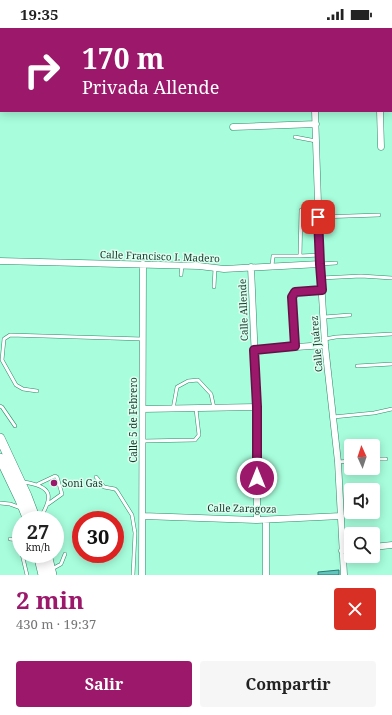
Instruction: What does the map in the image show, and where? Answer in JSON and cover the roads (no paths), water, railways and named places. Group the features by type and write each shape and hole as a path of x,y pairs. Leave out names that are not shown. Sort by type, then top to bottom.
{"main road":[{"path":"0,438 33,511"},
{"path":"0,458 24,509"},
{"path":"40,563 43,575"}],"street":[{"name":"Calle Juárez","path":"316,112 320,264 325,342 338,462 344,575"},
{"path":"380,112 381,147"},
{"path":"234,128 316,124"},
{"name":"Calle Francisco I. Madero","path":"0,261 182,265 215,268 320,264"},
{"name":"Calle 5 de Febrero","path":"142,575 143,264"},
{"name":"Calle Allende","path":"251,267 257,407 257,520"},
{"path":"295,346 292,297 295,292 322,290"},
{"path":"254,350 325,342"},
{"path":"143,409 257,407"},
{"name":"Calle Zaragoza","path":"143,516 257,520 340,516"},
{"path":"266,520 266,575"},
{"path":"380,546 392,545"}],"lane":[{"path":"294,136 316,141"},
{"path":"300,256 301,210 302,208 318,208"},
{"path":"318,217 379,215"},
{"path":"272,266 273,256 320,255"},
{"path":"320,264 336,263"},
{"path":"181,275 182,265"},
{"path":"214,287 215,268"},
{"path":"321,278 362,276 392,278"},
{"path":"324,317 350,315"},
{"path":"37,391 23,389 16,385 2,360 4,339 10,334 143,339"},
{"path":"325,342 336,337 392,334"},
{"path":"358,366 392,364"},
{"path":"173,409 177,387 188,381 198,380 211,394 214,408"},
{"path":"0,406 2,406 15,426"},
{"path":"143,441 195,440 199,435 196,409"},
{"path":"333,417 374,413 392,409"},
{"path":"380,459 386,459"},
{"path":"338,462 344,462"},
{"path":"38,484 55,476 57,477 62,494 48,504 43,511"},
{"path":"96,477 104,487 117,491 132,515 135,533 133,575"},
{"path":"20,482 38,484 43,487 48,498 48,504"},
{"path":"0,502 15,505 24,509"},
{"path":"24,563 27,575"},
{"path":"52,572 61,563"}],"place":[{"name":"Soni Gas","path":"54,483"}]}
